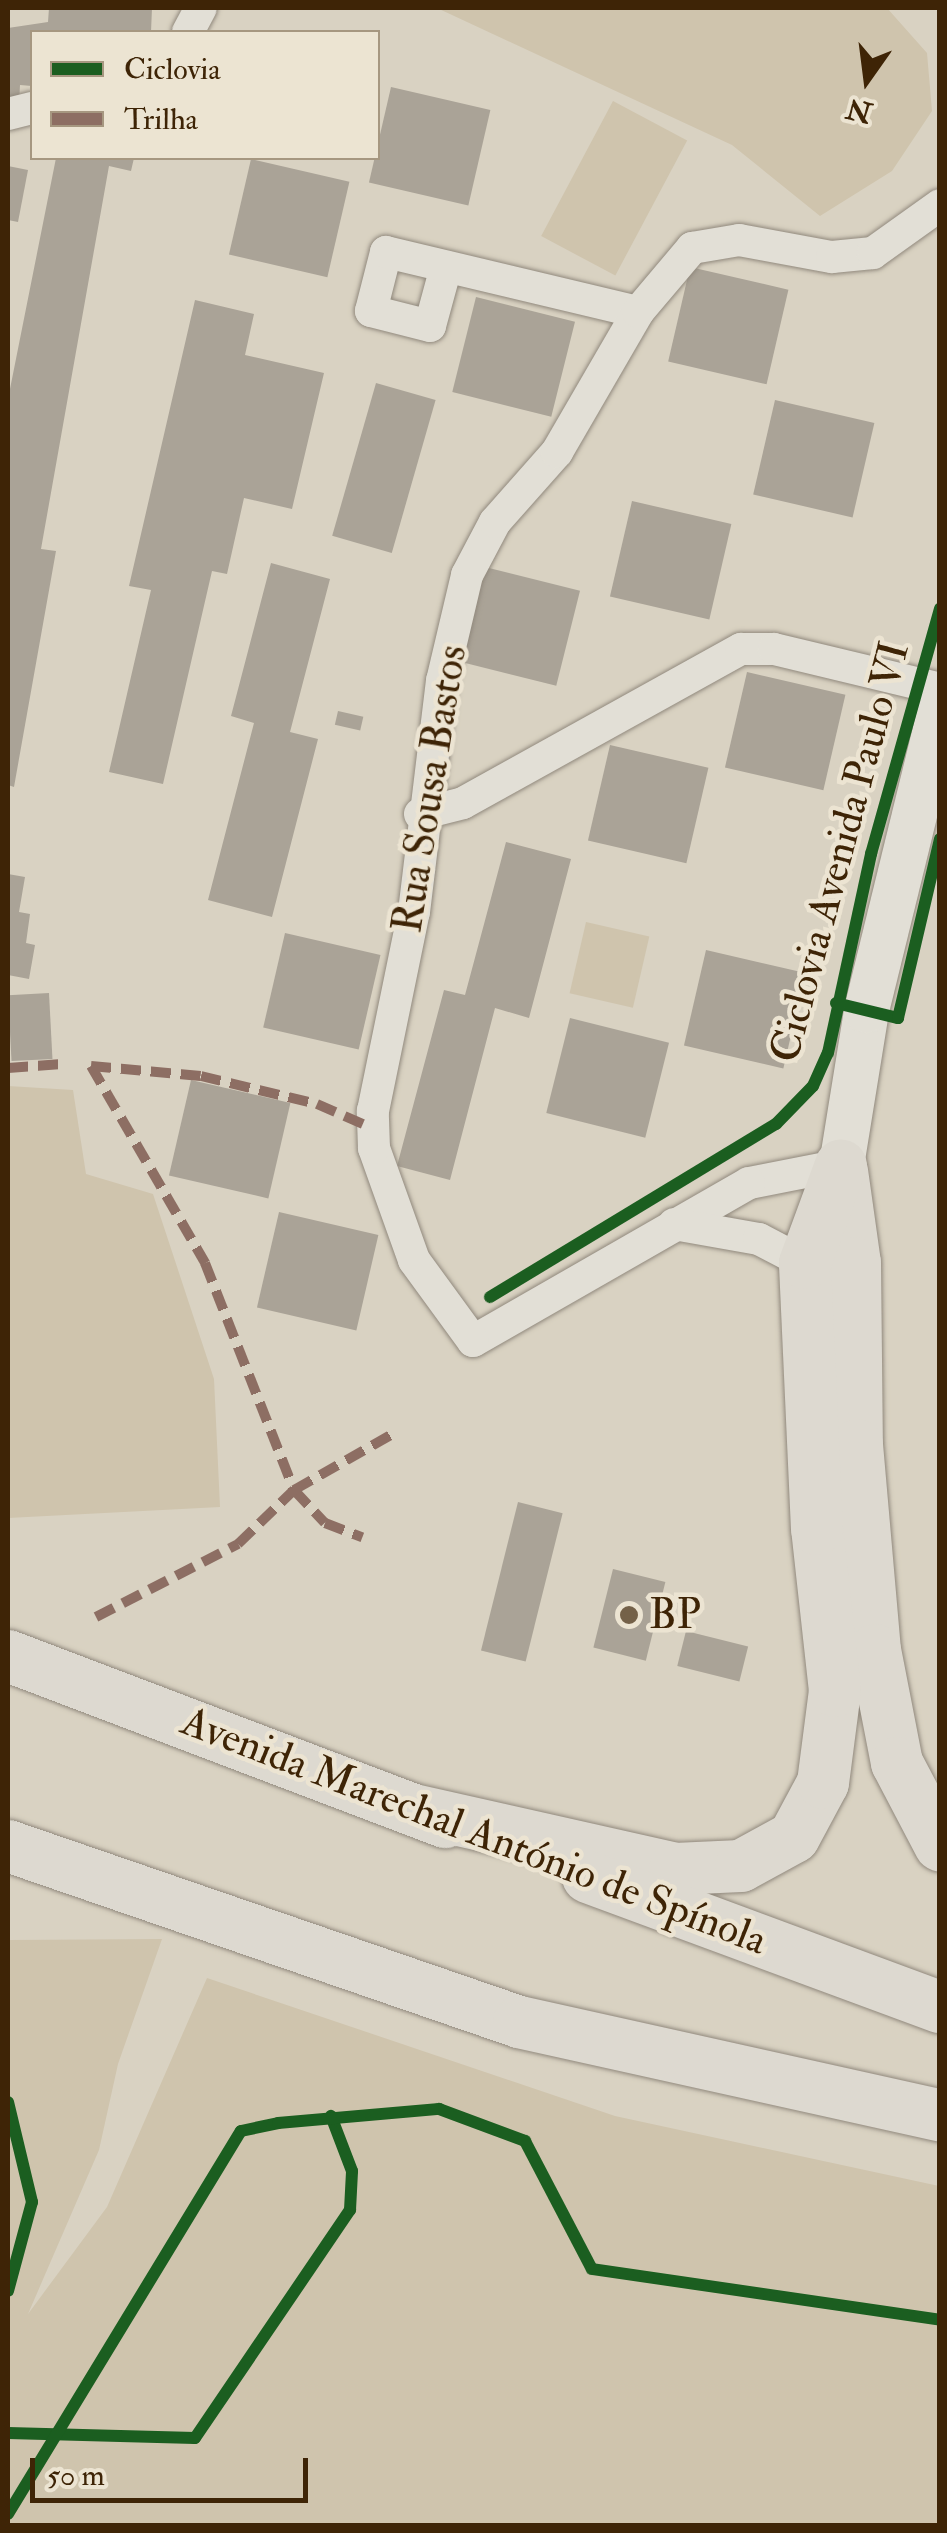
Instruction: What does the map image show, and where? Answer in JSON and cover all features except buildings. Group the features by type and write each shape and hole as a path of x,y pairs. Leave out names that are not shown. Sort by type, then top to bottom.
{"highway":[{"path":"414,1810 675,1869 740,1866 794,1837 823,1784 834,1690 817,1529 805,1263 841,1164"},
{"path":"841,1164 855,1263 857,1445 874,1650 896,1762 940,1844"},
{"name":"Avenida Marechal António de Spínola","path":"8,1656 940,2006"},
{"path":"8,1846 519,2022 940,2115"}],"main road":[{"path":"841,1164 866,1010 940,708"}],"street":[{"path":"189,30 201,8"},
{"name":"Rua Sousa Bastos","path":"674,1224 473,1341 414,1260 373,1138 379,1064 414,912 420,814 474,559 569,434 638,312 674,263 704,244 861,255 907,236 940,205"},
{"path":"446,267 638,312"},
{"path":"420,814 463,803 741,649 774,649 940,689"},
{"path":"674,1224 749,1183 841,1164"},
{"path":"674,1224 759,1239 805,1263"}],"shaded area":[{"path":"437,8 887,8 927,53 932,111 892,171 820,216 732,145"},
{"path":"613,101 687,140 615,276 541,236"},
{"path":"586,922 649,937 633,1008 570,993"},
{"path":"8,1086 73,1090 86,1174 153,1194 214,1379 220,1507 8,1518"},
{"path":"162,1939 118,2064 99,2150 28,2314 107,2207 207,1978 615,2116 939,2186 939,2525 8,2525 8,1940"}],"marked path":[{"path":"8,1068 62,1064"},
{"path":"91,1066 205,1263 294,1490 325,1523 362,1537"},
{"path":"91,1066 201,1076 317,1104 372,1128"},
{"path":"96,1617 238,1544 294,1490 391,1435"}],"cycle path":[{"name":"Ciclovia Avenida Paulo VI","path":"490,1297 776,1124 813,1086 828,1053 871,854 940,609"},
{"name":"Ciclovia Avenida Paulo VI","path":"836,1003 898,1018 940,839"},
{"path":"8,2102 32,2202 8,2291"},
{"path":"8,2514 241,2131 278,2123 439,2109 525,2141 592,2269 940,2320"},
{"path":"8,2433 195,2438 350,2210 352,2171 331,2116"}],"place":[{"name":"BP","path":"629,1615"}]}
